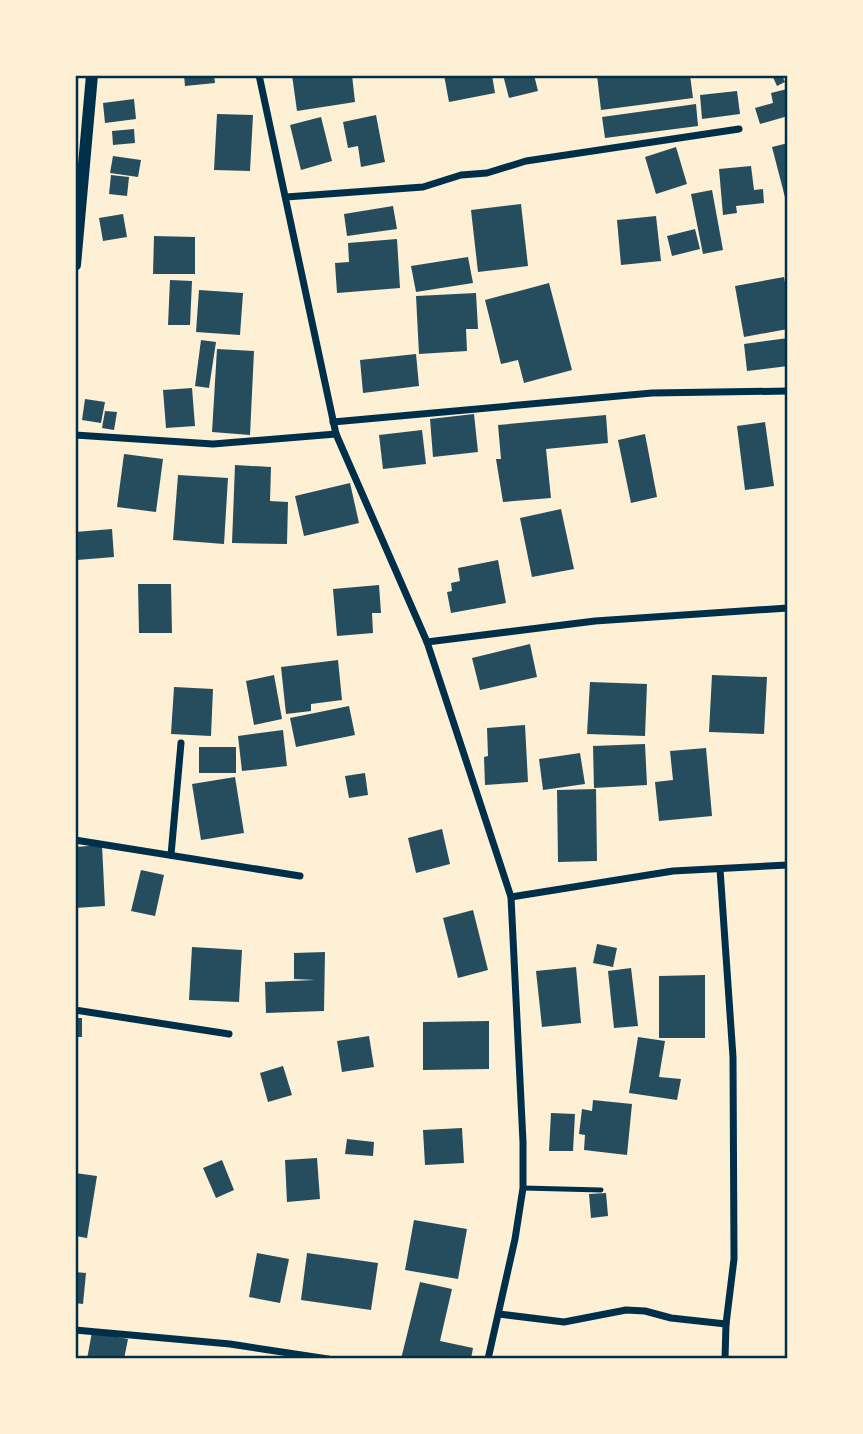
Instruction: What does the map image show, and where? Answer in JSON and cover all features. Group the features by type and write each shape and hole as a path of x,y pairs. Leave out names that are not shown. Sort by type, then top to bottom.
{"street":[{"path":"75,265 92,75"},
{"path":"259,75 336,434 427,642 511,897 523,1188 515,1239 488,1359"},
{"path":"286,197 423,187 461,175 487,173 526,161 739,129"},
{"path":"333,422 652,393 788,391"},
{"path":"75,435 213,444 336,434"},
{"path":"427,642 595,621 788,608"},
{"path":"171,855 181,743"},
{"path":"75,840 300,876"},
{"path":"511,897 673,871 788,864"},
{"path":"720,869 733,1057 734,1259 726,1324 725,1359"},
{"path":"75,1010 229,1034"},
{"path":"499,1314 564,1322 626,1310 726,1324"},
{"path":"75,1330 230,1344 328,1359"}],"lane":[{"path":"523,1188 601,1189"}],"building":[{"path":"184,75 214,75 215,83 185,86"},
{"path":"292,75 352,75 355,102 297,111"},
{"path":"444,75 492,75 495,93 449,102"},
{"path":"503,75 534,75 538,91 509,98"},
{"path":"597,75 690,75 693,98 601,110"},
{"path":"772,75 782,75 785,82 777,86"},
{"path":"787,89 788,116 760,124 755,108 773,103 771,93"},
{"path":"737,91 740,114 702,119 700,95"},
{"path":"134,99 136,119 105,123 103,103"},
{"path":"696,104 698,126 605,138 602,117"},
{"path":"217,114 253,115 250,171 214,170"},
{"path":"376,115 385,162 361,167 358,146 348,148 343,122"},
{"path":"321,117 332,161 301,170 290,125"},
{"path":"134,129 135,143 113,145 112,131"},
{"path":"788,143 788,205 787,205 772,147"},
{"path":"676,147 687,184 656,194 645,157"},
{"path":"113,156 141,160 138,177 110,173"},
{"path":"751,166 754,190 763,189 764,203 736,206 737,213 723,215 719,169"},
{"path":"111,175 129,177 127,196 109,194"},
{"path":"712,190 723,250 703,254 691,194"},
{"path":"521,204 528,266 478,272 471,210"},
{"path":"393,206 397,229 347,236 344,214"},
{"path":"123,214 127,237 103,241 99,218"},
{"path":"656,216 661,261 621,265 617,220"},
{"path":"695,229 700,249 672,256 667,236"},
{"path":"154,236 195,237 195,274 153,274"},
{"path":"397,239 400,288 337,293 335,263 349,262 348,243"},
{"path":"468,257 473,283 416,292 411,266"},
{"path":"784,277 788,298 788,329 744,337 735,286"},
{"path":"170,280 192,281 190,325 168,325"},
{"path":"549,283 572,370 524,383 518,360 501,364 485,300"},
{"path":"199,290 243,293 240,335 196,332"},
{"path":"476,293 478,329 466,329 467,351 419,354 416,296"},
{"path":"788,338 788,366 747,371 744,344"},
{"path":"201,340 216,342 209,388 195,386"},
{"path":"217,349 254,351 250,435 212,432"},
{"path":"416,354 419,386 363,393 360,360"},
{"path":"192,388 195,426 166,428 163,390"},
{"path":"85,399 105,402 101,423 82,420"},
{"path":"105,411 117,412 114,430 102,428"},
{"path":"474,414 478,452 433,457 430,419"},
{"path":"606,415 608,443 546,449 551,498 503,502 496,459 501,459 498,425"},
{"path":"765,422 774,486 745,490 737,426"},
{"path":"422,430 426,464 383,469 379,435"},
{"path":"645,434 657,497 631,503 618,440"},
{"path":"124,454 163,459 156,512 117,507"},
{"path":"235,465 271,467 270,501 288,502 287,544 232,543"},
{"path":"178,475 228,478 224,544 173,540"},
{"path":"350,483 359,523 304,536 295,496"},
{"path":"561,509 574,569 532,577 520,518"},
{"path":"112,529 114,557 77,560 75,532"},
{"path":"498,560 506,603 451,613 447,592 452,591 451,583 460,581 458,568"},
{"path":"138,584 171,584 172,633 139,633"},
{"path":"379,585 381,613 372,613 373,633 337,636 333,589"},
{"path":"530,644 537,677 480,690 472,658"},
{"path":"338,660 342,700 311,704 311,711 286,714 281,667"},
{"path":"274,675 282,719 254,725 246,681"},
{"path":"712,675 767,677 764,734 709,732"},
{"path":"590,682 647,684 645,736 587,734"},
{"path":"174,687 213,689 211,736 171,734"},
{"path":"349,706 355,735 296,747 290,718"},
{"path":"525,725 528,782 485,785 487,728"},
{"path":"283,730 287,766 242,771 238,736"},
{"path":"645,744 647,785 594,788 593,746"},
{"path":"199,747 236,747 236,773 199,773"},
{"path":"706,748 712,816 659,821 655,782 673,780 670,751"},
{"path":"580,753 585,784 543,790 539,759"},
{"path":"365,773 368,795 349,798 345,776"},
{"path":"235,777 244,833 201,840 192,784"},
{"path":"596,789 597,861 558,862 557,790"},
{"path":"442,829 450,864 416,873 408,838"},
{"path":"102,845 105,906 75,908 75,847"},
{"path":"141,870 164,875 155,916 131,911"},
{"path":"473,910 488,970 458,978 443,918"},
{"path":"597,944 617,948 613,967 593,963"},
{"path":"192,947 242,950 239,1002 189,1000"},
{"path":"325,952 324,1011 266,1013 265,982 315,980 294,979 294,953"},
{"path":"576,967 581,1023 542,1027 536,971"},
{"path":"631,968 638,1026 614,1028 608,971"},
{"path":"705,975 705,1038 659,1038 659,976"},
{"path":"75,1018 82,1018 82,1037 75,1037"},
{"path":"489,1021 489,1069 423,1070 423,1022"},
{"path":"369,1036 374,1067 342,1072 337,1041"},
{"path":"638,1037 665,1041 659,1077 681,1079 677,1100 629,1093"},
{"path":"283,1066 292,1095 268,1102 260,1073"},
{"path":"593,1100 632,1104 627,1155 584,1150 585,1135 579,1134 582,1109 592,1111"},
{"path":"551,1113 575,1114 573,1151 549,1151"},
{"path":"462,1128 464,1163 425,1165 423,1130"},
{"path":"347,1139 374,1142 373,1156 345,1154"},
{"path":"317,1158 320,1199 287,1202 285,1160"},
{"path":"222,1160 234,1190 216,1198 203,1168"},
{"path":"75,1173 97,1176 87,1238 75,1236"},
{"path":"606,1193 608,1216 591,1218 589,1194"},
{"path":"414,1220 467,1229 458,1279 405,1270"},
{"path":"257,1253 289,1259 280,1303 249,1297"},
{"path":"307,1253 378,1263 371,1310 301,1300"},
{"path":"75,1272 86,1273 83,1304 75,1303"},
{"path":"420,1282 452,1289 440,1341 473,1348 471,1359 401,1359"},
{"path":"92,1332 128,1339 124,1359 87,1359"}]}
